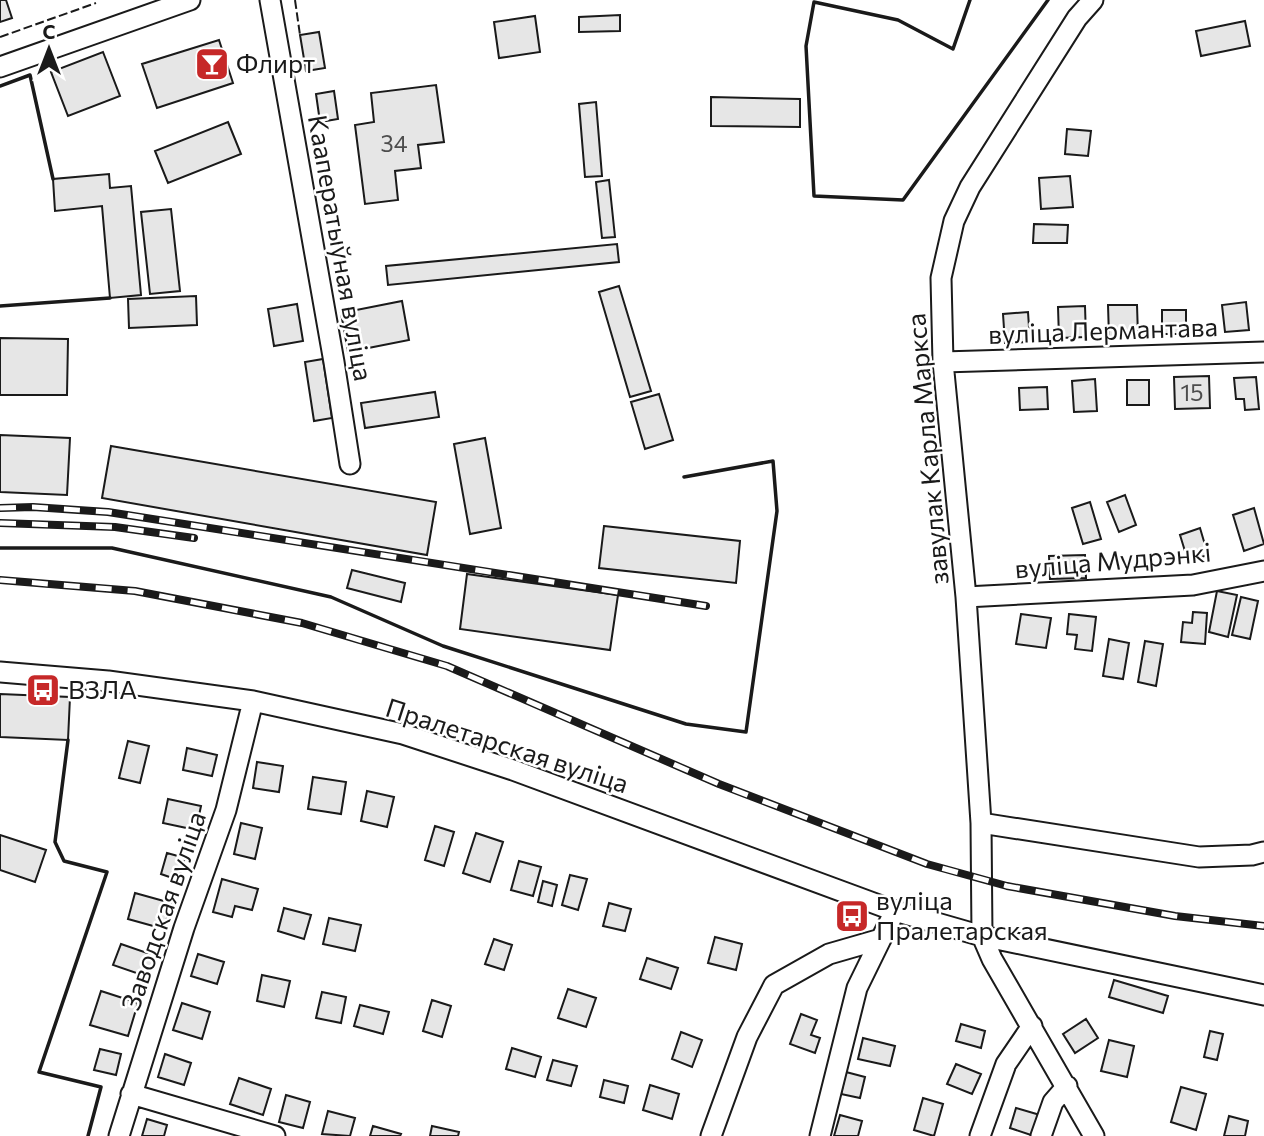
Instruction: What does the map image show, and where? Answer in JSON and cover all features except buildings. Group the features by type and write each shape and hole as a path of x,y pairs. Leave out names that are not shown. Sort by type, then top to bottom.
{"street":[{"path":"0,67 190,0"},
{"name":"Кааператыўная вуліца","path":"270,0 334,362 349,464"},
{"name":"завулак Карла Маркса","path":"982,936 981,823 967,597 943,362 941,278 954,221 970,187 1077,18 1093,0"},
{"name":"вуліца Лермантава","path":"943,362 1264,352"},
{"name":"вуліца Мудрэнкі","path":"967,597 1193,584 1264,571"},
{"name":"Пралетарская вуліца","path":"0,672 108,681 253,701 403,734 500,766 895,911 982,936 1264,995"},
{"name":"Заводская вуліца","path":"119,1136 184,928 226,810 253,701"},
{"path":"981,823 1199,857 1264,852"},
{"path":"820,1136 857,988 895,911"},
{"path":"982,936 992,959 1094,1136"},
{"path":"710,1136 747,1037 774,985 829,954 881,939"},
{"path":"981,1136 1006,1064 1032,1026"},
{"path":"1041,1136 1053,1102 1067,1086"},
{"path":"131,1094 275,1136"}],"railway":[{"path":"0,508 33,507 108,512 706,606"},
{"path":"0,523 115,527 194,538"},
{"path":"0,580 135,591 302,623 447,666 719,784 927,864 1007,886 1175,916 1264,926"}],"fence":[{"path":"295,0 300,35"},
{"path":"0,37 96,3"}],"wall":[{"path":"970,0 953,49 898,20 814,2 806,46 814,196 903,200 1048,0"},
{"path":"0,86 30,75 53,179"},
{"path":"0,306 110,298"},
{"path":"0,548 112,548 331,597 443,646 686,724 746,732 777,511 773,461 684,477"},
{"path":"68,740 55,842 64,861 107,872 39,1072 101,1087 88,1136"}],"place":[{"name":"Флирт","path":"212,64"},
{"name":"ВЗЛА","path":"43,690"},
{"name":"вуліца Пралетарская","path":"852,916"}]}
